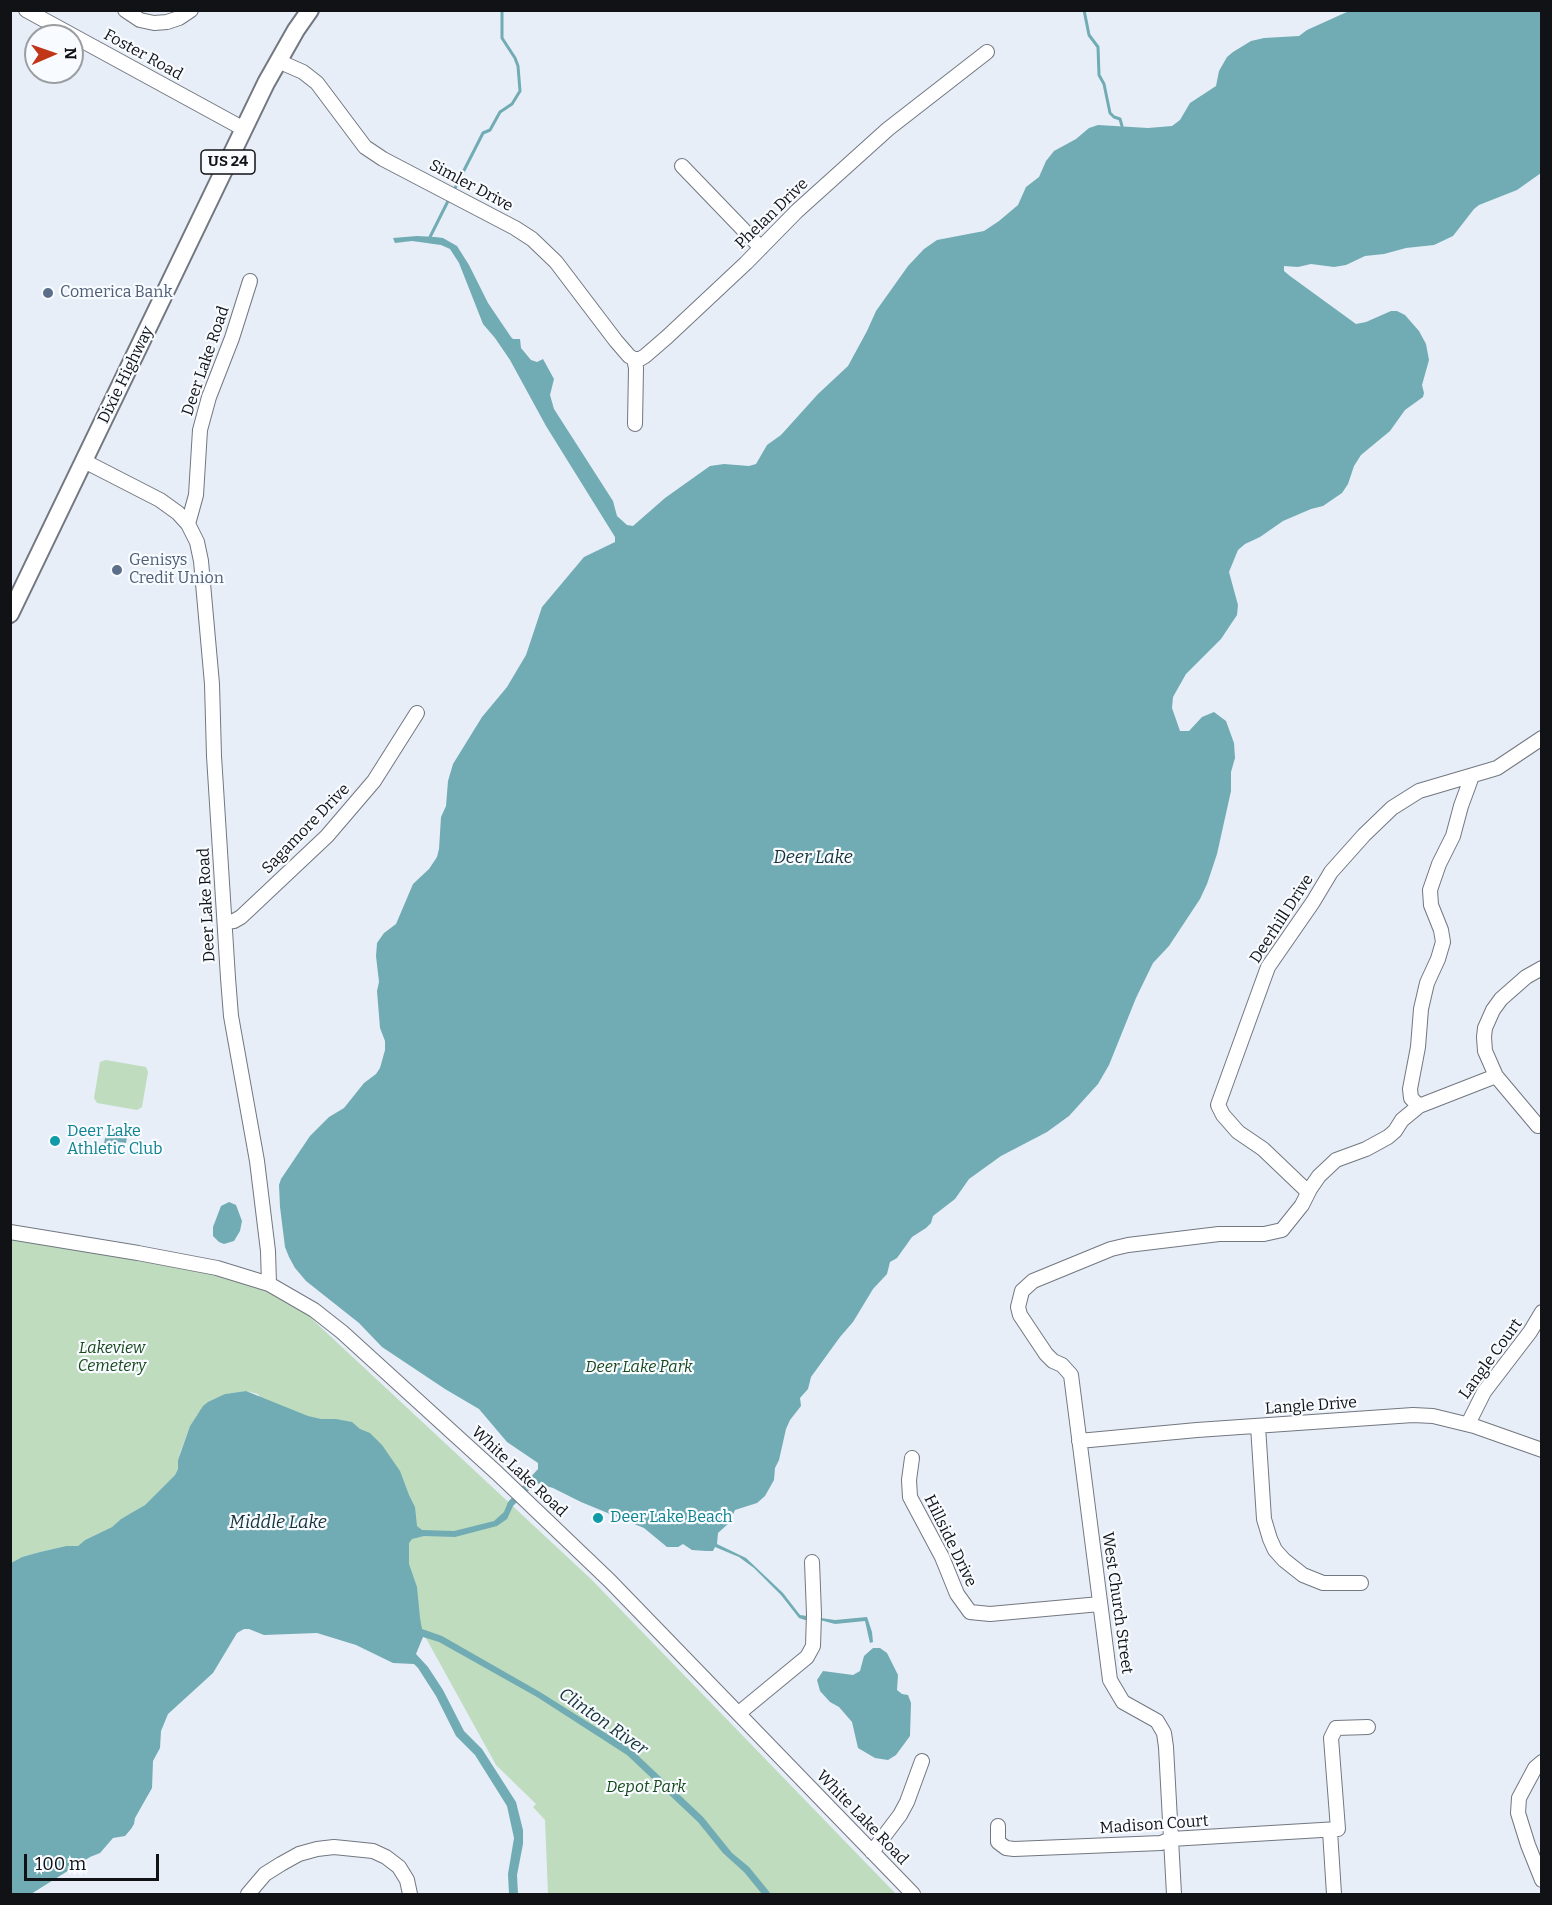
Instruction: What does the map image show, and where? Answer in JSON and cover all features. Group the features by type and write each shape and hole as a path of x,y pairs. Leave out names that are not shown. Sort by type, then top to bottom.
{"main road":[{"name":"Dixie Highway","path":"10,614 244,129 278,61 310,10"}],"street":[{"name":"Foster Road","path":"26,10 244,129"},
{"path":"125,10 140,20 154,23 179,18 191,10"},
{"name":"Phelan Drive","path":"634,359 645,357 797,211 888,129 987,52"},
{"name":"Simler Drive","path":"278,61 303,72 316,83 365,147 383,159 532,239 556,262 616,341 634,359"},
{"path":"682,166 761,248"},
{"name":"Deer Lake Road","path":"188,524 196,495 200,430 209,397 232,338 250,281"},
{"path":"634,359 636,368 635,424"},
{"name":"Deer Lake Road","path":"84,461 160,500 178,513 188,524 201,561 212,684 214,756 231,1016 257,1161 268,1251 269,1284"},
{"name":"Sagamore Drive","path":"225,922 241,917 327,836 374,781 417,713"},
{"name":"Deerhill Drive","path":"1308,1192 1263,1149 1238,1132 1223,1115 1218,1105 1268,966 1331,872 1392,808 1419,792 1497,768 1542,738"},
{"path":"1419,1106 1411,1098 1410,1089 1418,1047 1421,1009 1427,983 1443,942 1431,905 1430,890 1439,864 1453,836 1472,776"},
{"path":"1538,1126 1496,1077 1485,1051 1484,1037 1485,1028 1493,1010 1501,999 1526,977 1542,968"},
{"path":"1308,1192 1319,1176 1336,1160 1366,1149 1388,1137 1402,1120 1419,1106 1496,1077"},
{"name":"West Church Street","path":"1174,1894 1164,1733 1157,1721 1123,1702 1110,1680 1071,1375 1062,1365 1053,1361 1046,1354 1019,1312 1018,1306 1022,1291 1033,1281 1111,1249 1219,1234 1272,1234 1282,1230 1302,1205 1308,1192"},
{"name":"White Lake Road","path":"10,1232 217,1268 269,1284 314,1310 342,1332 519,1494 610,1581 913,1894"},
{"name":"Langle Court","path":"1468,1424 1484,1392 1530,1332 1542,1312"},
{"name":"Langle Drive","path":"1079,1441 1197,1430 1413,1415 1433,1416 1468,1424 1542,1450"},
{"path":"1258,1426 1264,1519 1275,1550 1303,1575 1323,1583 1361,1583"},
{"name":"Hillside Drive","path":"912,1458 909,1480 910,1497 942,1557 957,1594 970,1612 990,1614 1100,1604"},
{"path":"739,1713 807,1657 813,1646 812,1562"},
{"path":"1334,1894 1330,1831 1338,1829 1331,1738 1336,1728 1368,1727"},
{"path":"872,1852 900,1815 922,1761"},
{"path":"1542,1762 1535,1768 1519,1798 1518,1813 1542,1880"},
{"name":"Madison Court","path":"998,1826 998,1842 1006,1848 1014,1849 1161,1844 1171,1839 1330,1831"},
{"path":"248,1894 265,1874 299,1854 334,1847 373,1851 386,1857 399,1867 407,1880 410,1894"}],"green space":[{"path":"106,1060 146,1067 148,1072 142,1107 137,1110 97,1103 94,1098 100,1062"},
{"name":"Depot Park","path":"11,1237 199,1269 278,1294 303,1307 314,1321 591,1579 896,1894 548,1894 545,1820 533,1807 536,1804 496,1765 427,1640 258,1394 246,1391 225,1394 197,1415 190,1426 180,1453 175,1475 145,1505 78,1546 66,1546 40,1552 11,1563"}],"water":[{"name":"Deer Lake","path":"1349,11 1541,11 1541,173 1517,190 1479,205 1453,236 1434,245 1365,256 1346,265 1334,267 1311,264 1298,267 1284,266 1284,271 1290,276 1356,324 1391,311 1405,315 1419,331 1426,344 1429,360 1422,385 1423,397 1405,410 1390,431 1361,455 1342,493 1323,506 1283,521 1238,550 1229,572 1238,605 1237,615 1221,639 1186,674 1173,697 1172,708 1180,731 1189,731 1202,717 1214,712 1226,721 1234,743 1235,758 1231,772 1231,791 1217,854 1207,884 1200,899 1169,946 1153,963 1109,1065 1098,1084 1069,1116 1047,1132 1001,1156 969,1179 955,1199 933,1216 931,1223 912,1237 897,1258 890,1262 887,1274 873,1289 853,1322 811,1377 808,1389 800,1398 801,1406 786,1429 774,1480 765,1496 757,1503 735,1510 729,1523 718,1533 717,1544 746,1558 783,1593 800,1615 835,1620 867,1617 873,1642 870,1643 865,1621 835,1624 799,1618 781,1595 754,1568 739,1557 715,1547 713,1551 706,1551 692,1550 683,1544 678,1547 667,1547 644,1528 553,1488 536,1483 513,1506 507,1519 497,1526 455,1537 424,1536 412,1539 409,1543 409,1564 417,1587 422,1629 442,1636 540,1692 631,1749 703,1817 732,1853 749,1867 771,1894 762,1894 744,1872 723,1853 698,1822 627,1755 537,1697 439,1642 423,1637 416,1654 428,1667 443,1690 464,1731 482,1749 516,1802 523,1830 523,1844 517,1875 518,1894 509,1894 508,1874 514,1838 507,1806 475,1755 456,1736 436,1696 414,1664 393,1663 356,1645 317,1633 264,1635 244,1629 237,1633 213,1673 168,1714 161,1731 160,1748 153,1761 152,1788 134,1824 125,1836 113,1838 100,1853 31,1894 11,1894 11,1563 40,1552 66,1546 78,1546 145,1505 175,1475 190,1426 203,1406 225,1394 246,1391 308,1416 352,1422 360,1429 370,1433 382,1445 400,1471 415,1507 417,1526 422,1530 454,1531 494,1521 504,1512 508,1502 538,1469 538,1463 507,1442 479,1409 382,1347 359,1323 306,1281 295,1268 285,1247 280,1207 281,1179 310,1136 329,1117 344,1108 364,1083 380,1068 385,1041 380,1028 377,943 384,933 396,924 413,884 429,869 437,857 441,817 446,806 448,781 453,764 482,717 507,687 526,655 542,607 584,557 615,542 615,537 546,426 510,360 483,324 459,263 450,249 441,245 412,241 395,243 393,238 417,236 443,238 457,246 488,303 511,337 520,339 521,348 531,360 537,362 543,359 554,379 550,395 554,409 613,501 617,516 627,525 633,526 665,498 710,466 756,464 767,445 781,435 818,394 848,366 876,311 908,266 924,249 937,240 984,231 999,221 1018,205 1026,187 1039,177 1046,161 1054,151 1076,139 1089,128 1098,125 1148,128 1172,126 1180,120 1190,103 1216,86 1219,71 1227,57 1233,52 1251,41 1299,36"},
{"path":"107,1128 128,1131 126,1143 118,1142 115,1156 102,1154"},
{"path":"229,1202 236,1205 242,1221 240,1231 234,1241 224,1244 213,1236 213,1227 221,1206"},
{"path":"873,1648 880,1648 887,1653 898,1675 897,1690 908,1695 911,1703 910,1736 896,1755 888,1760 875,1758 858,1748 852,1722 820,1691 817,1680 823,1671 853,1675 860,1671 864,1656"}],"waterway":[{"path":"454,190 483,133 490,130 500,112 512,104 520,91 518,66 502,38 502,10"},
{"path":"1084,10 1089,35 1098,47 1099,75 1104,84 1110,113 1120,119 1122,126"},
{"path":"430,237 449,199"}],"place":[{"name":"Comerica Bank","path":"48,293"},
{"name":"Genisys Credit Union","path":"117,570"},
{"name":"Deer Lake Athletic Club","path":"55,1141"},
{"name":"Deer Lake Beach","path":"598,1518"}],"park label":[{"name":"Lakeview Cemetery","path":"112,1358"},
{"name":"Deer Lake Park","path":"639,1368"}],"water label":[{"name":"Middle Lake","path":"278,1523"},
{"name":"Clinton River","path":"603,1722"}]}
